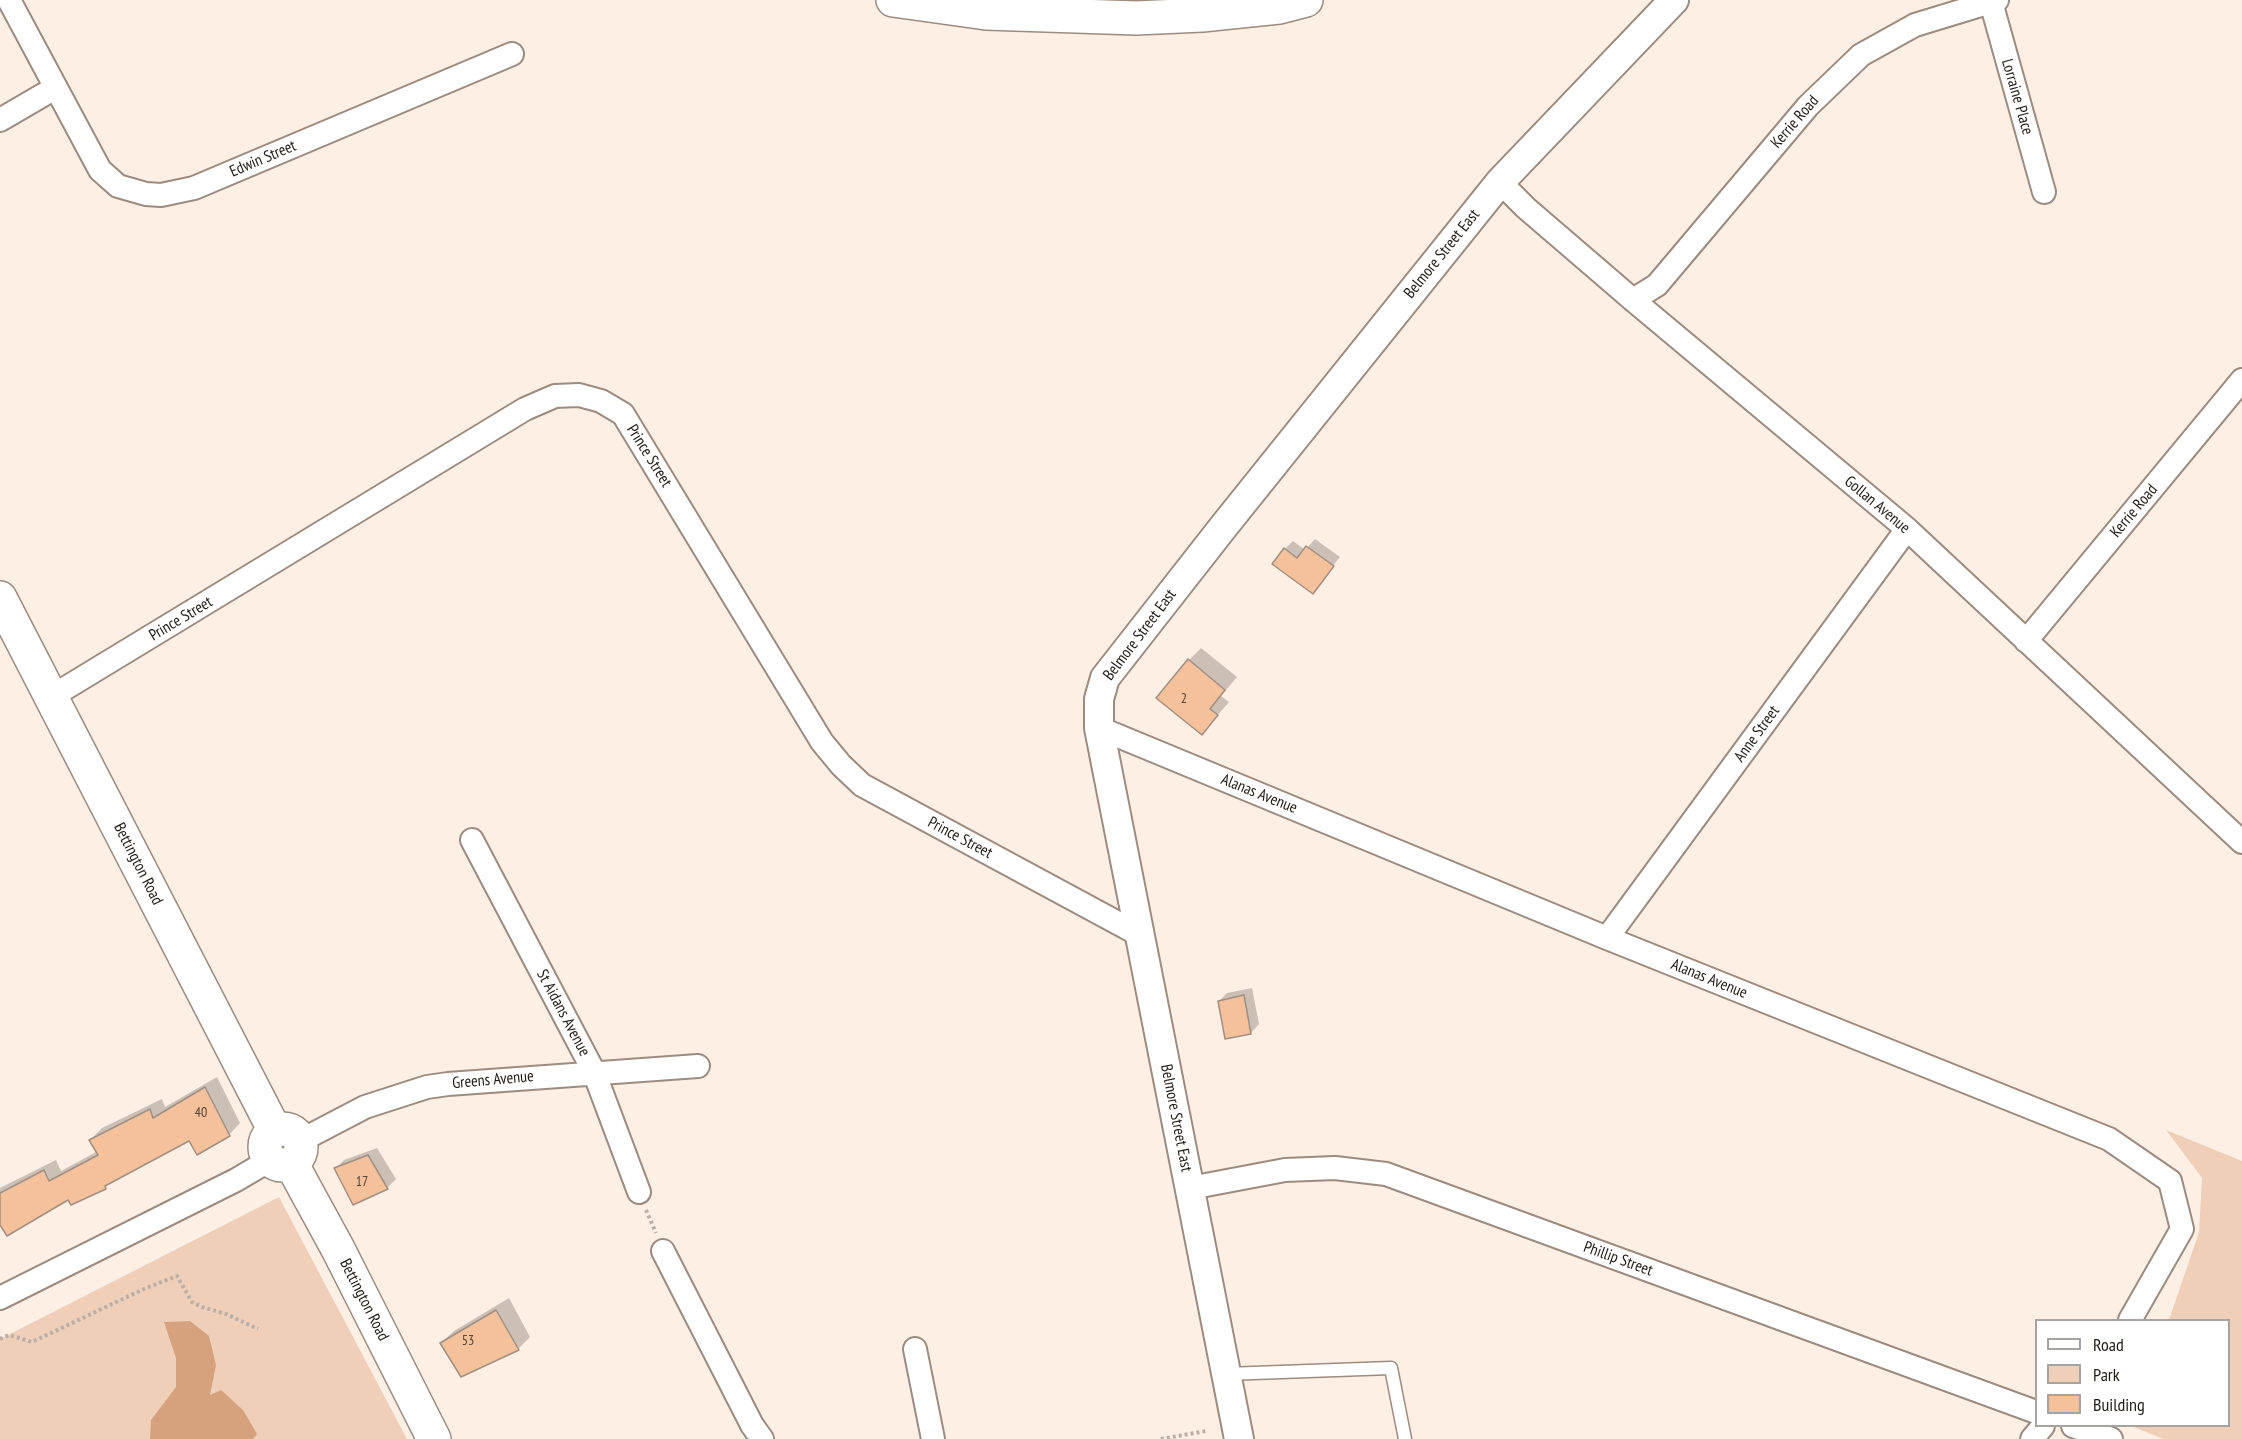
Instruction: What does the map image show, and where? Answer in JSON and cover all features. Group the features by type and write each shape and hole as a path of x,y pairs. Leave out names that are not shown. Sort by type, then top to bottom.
{"main road":[{"path":"893,0 986,13 1136,18 1202,15 1279,7 1306,0"},
{"name":"Bettington Road","path":"0,598 284,1149 338,1249 434,1439"}],"street":[{"name":"Edwin Street","path":"9,0 93,160 107,179 130,191 161,195 194,188 512,54"},
{"name":"Belmore Street East","path":"1239,1439 1099,728 1099,699 1105,678 1500,182 1674,0"},
{"name":"Lorraine Place","path":"1994,1 2044,192"},
{"name":"Kerrie Road","path":"1633,300 1657,285 1808,105 1861,54 1915,25 1994,1"},
{"path":"0,120 55,88"},
{"name":"Gollan Avenue","path":"1500,182 1526,208 1633,300 1907,530 2242,842"},
{"name":"Kerrie Road","path":"2026,641 2242,380"},
{"name":"Prince Street","path":"51,697 525,410 555,396 579,395 601,401 623,414 822,742 841,765 862,785 1140,935"},
{"name":"Anne Street","path":"1607,938 1907,530"},
{"name":"Alanas Avenue","path":"1099,728 1607,938 2109,1139 2170,1181 2182,1229 2131,1319"},
{"name":"St Aidans Avenue","path":"472,840 594,1072 639,1192"},
{"name":"Greens Avenue","path":"0,1298 236,1180 284,1149 365,1107 427,1087 448,1084 698,1066"},
{"name":"Phillip Street","path":"1190,1188 1285,1170 1335,1168 1386,1174 2035,1411"},
{"path":"663,1251 752,1425 762,1439"},
{"path":"915,1349 933,1439"},
{"path":"2032,1439 2041,1427"},
{"path":"2078,1427 2111,1439"}],"lane":[{"path":"1226,1374 1391,1368 1405,1439"}],"path":[{"path":"639,1192 663,1251"},
{"path":"0,1339 9,1335 32,1342 146,1288 177,1276 192,1302 258,1329"},
{"path":"1161,1439 1206,1431"}],"green space":[{"path":"2166,1130 2242,1161 2242,1439 2164,1439 2134,1427 2230,1427 2230,1319 2169,1319 2199,1232 2202,1178"},
{"path":"279,1197 407,1439 0,1439 0,1339"}],"shaded area":[{"path":"190,1321 209,1336 216,1365 210,1395 221,1390 243,1410 257,1434 253,1439 150,1439 151,1420 176,1387 176,1358 164,1322"}],"building":[{"path":"1306,546 1334,566 1313,594 1272,564 1284,548 1297,558"},
{"path":"1188,659 1225,690 1210,709 1218,715 1202,735 1156,698"},
{"path":"1244,995 1251,1034 1225,1039 1218,1001"},
{"path":"205,1087 230,1136 197,1155 189,1141 105,1186 106,1189 71,1205 68,1200 7,1236 0,1225 0,1193 44,1170 49,1181 98,1155 89,1140 150,1109 153,1118"},
{"path":"368,1155 388,1189 353,1205 334,1168"},
{"path":"496,1310 519,1350 461,1377 440,1343"}]}
